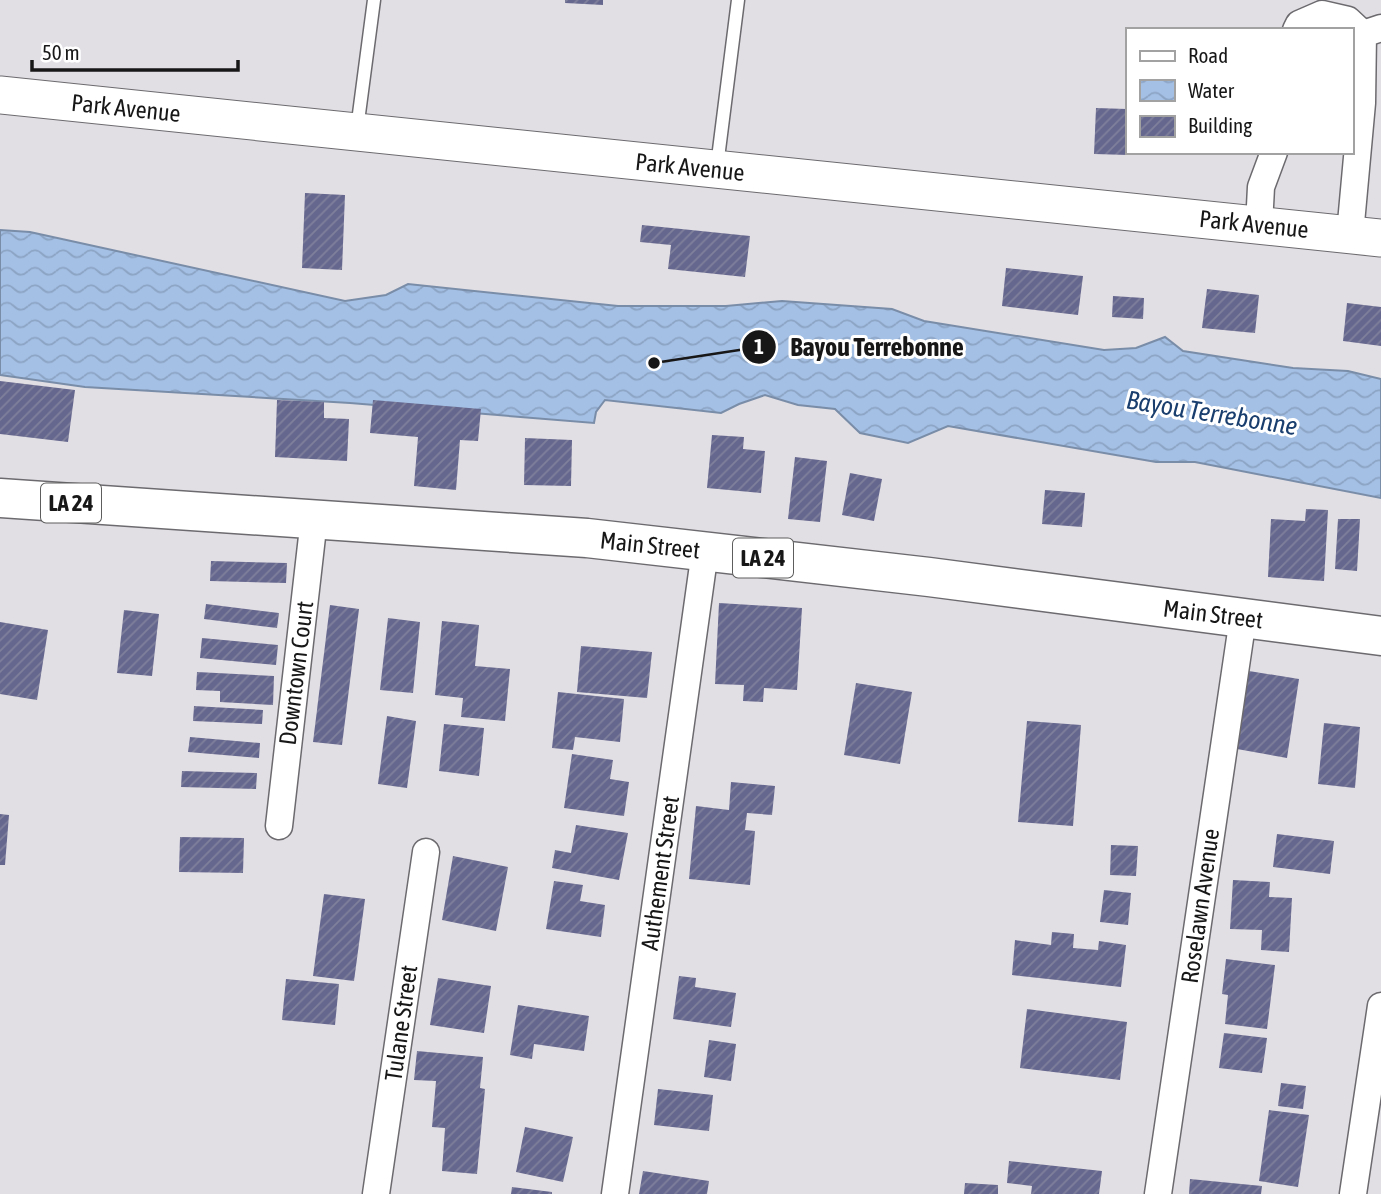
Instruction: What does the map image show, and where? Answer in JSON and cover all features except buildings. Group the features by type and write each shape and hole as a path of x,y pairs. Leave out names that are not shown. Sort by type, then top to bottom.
{"main road":[{"name":"Park Avenue","path":"0,95 1366,236"},
{"name":"Main Street","path":"0,498 587,538 929,577 1381,636"}],"street":[{"path":"1297,28 1299,24 1322,14 1348,20 1372,31 1362,103 1366,236"},
{"path":"1259,225 1261,187 1272,154"},
{"name":"Downtown Court","path":"278,826 314,519"},
{"name":"Authement Street","path":"615,1194 705,551"},
{"name":"Roselawn Avenue","path":"1158,1194 1243,618"},
{"name":"Tulane Street","path":"376,1194 426,852"},
{"path":"1353,1194 1370,1160 1381,1006"}],"lane":[{"path":"357,133 374,0"},
{"path":"716,170 738,0"}],"water":[{"path":"0,230 30,232 345,301 386,295 408,284 618,306 726,306 782,301 892,309 924,321 1104,350 1136,348 1165,337 1183,351 1293,368 1348,371 1381,379 1381,498 1195,462 1156,462 948,426 908,443 860,433 835,409 798,405 765,395 721,413 605,400 596,412 594,423 350,403 85,387 0,375"}],"place":[{"name":"Bayou Terrebonne","path":"654,363"}]}
